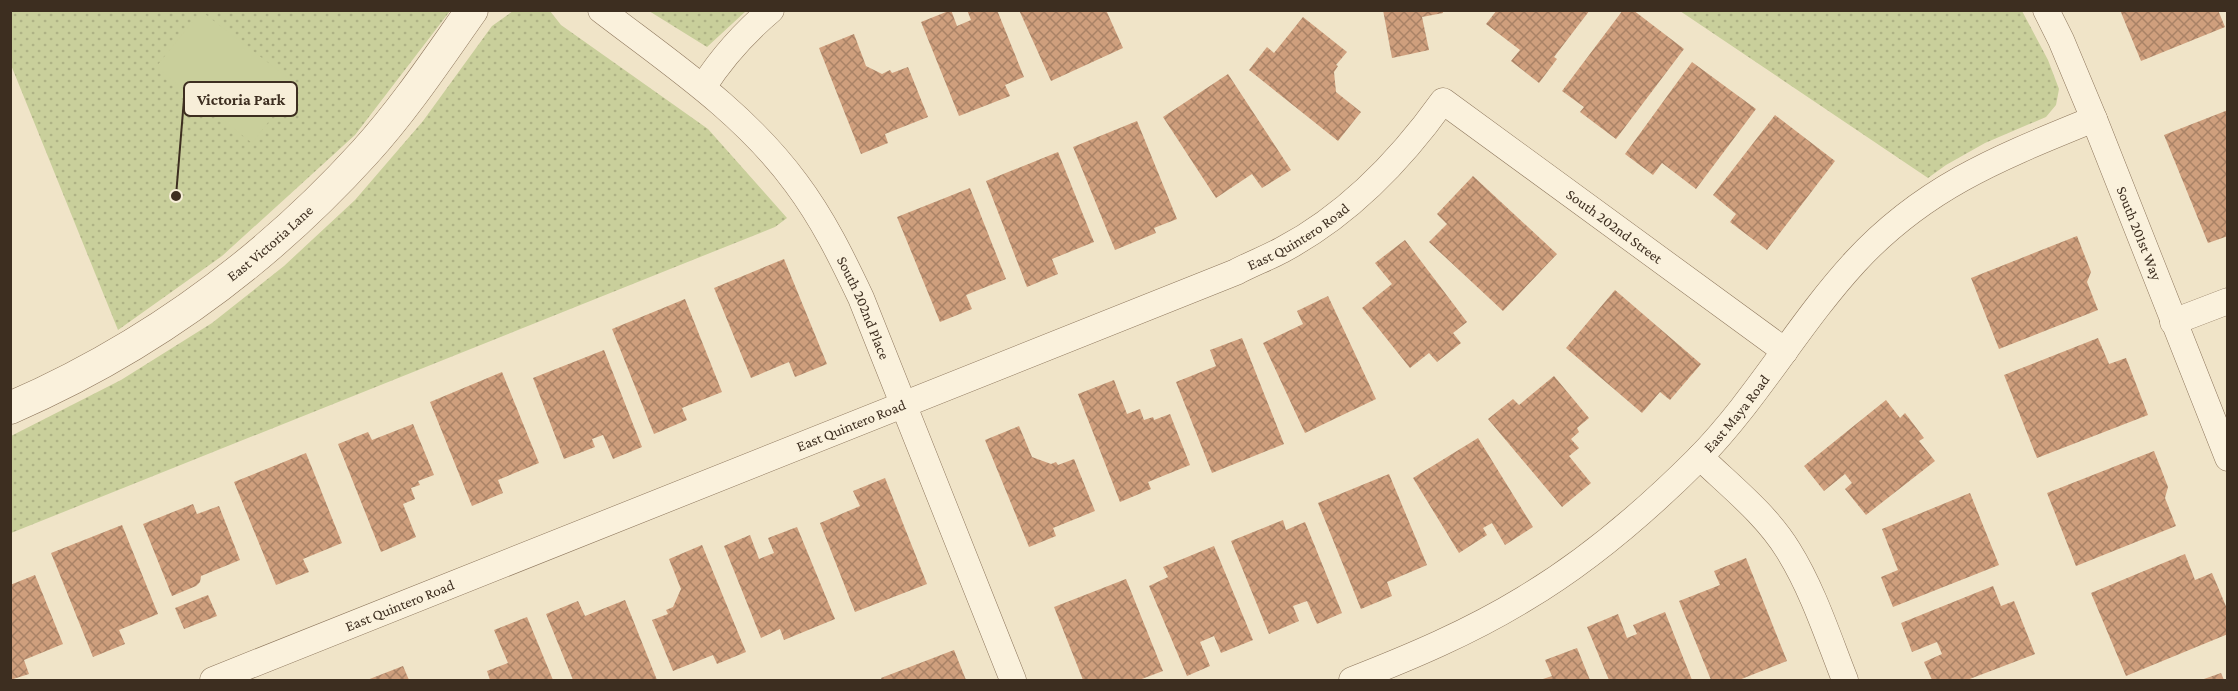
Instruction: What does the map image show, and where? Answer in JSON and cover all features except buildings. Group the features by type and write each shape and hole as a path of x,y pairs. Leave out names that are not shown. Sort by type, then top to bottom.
{"street":[{"name":"East Victoria Lane","path":"10,408 141,340 200,302 266,250 366,151 405,104 472,10"},
{"name":"South 202nd Place","path":"601,10 703,87 736,117 767,148 821,219 856,288 1013,681"},
{"path":"703,87 735,46 771,10"},
{"name":"South 201st Way","path":"2046,10 2094,119 2228,458"},
{"name":"East Quintero Road","path":"213,681 1236,272 1283,250 1318,228 1381,177 1409,146 1443,101"},
{"name":"South 202nd Street","path":"1443,101 1785,351"},
{"name":"East Maya Road","path":"1352,681 1422,652 1474,627 1534,593 1572,568 1618,533 1700,457 1740,411 1829,292 1855,261 1885,232 1916,206 1950,183 1986,164 2094,119"},
{"path":"2174,322 2228,300"},
{"path":"1700,457 1770,526 1787,548 1808,587 1845,681"}],"green space":[{"path":"10,11 450,11 355,135 222,256 118,330 11,65"},
{"path":"201,11 297,85 252,143 156,67"},
{"path":"513,11 550,11 561,25 708,129 787,218 775,227 11,533 11,436 121,380 212,323 284,266 355,200 423,121 492,26"},
{"path":"649,11 746,11 707,47"},
{"path":"1680,11 2022,11 2048,60 2059,89 2056,105 2046,117 1985,143 1928,178"}],"place":[{"name":"Victoria Park","path":"176,196"}]}
